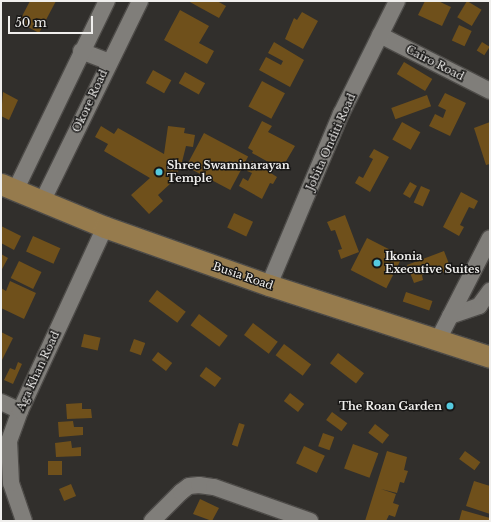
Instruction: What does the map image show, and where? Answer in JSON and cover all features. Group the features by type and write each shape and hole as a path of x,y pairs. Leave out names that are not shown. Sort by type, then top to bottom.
{"main road":[{"name":"Busia Road","path":"8,187 105,227 269,285 490,357"}],"street":[{"path":"8,187 107,1"},
{"name":"Okore Road","path":"42,202 140,1"},
{"name":"Jobita Onditi Road","path":"269,285 341,114 397,1"},
{"name":"Cairo Road","path":"380,35 490,91"},
{"path":"81,51 109,62"},
{"name":"Aga Khan Road","path":"24,521 16,504 9,467 9,441 20,411 105,227"},
{"path":"438,340 490,238"},
{"path":"450,316 479,306 490,291"},
{"path":"1,402 20,411"},
{"path":"152,521 181,492 189,486 199,485 214,487 310,521"}],"building":[{"path":"30,1 56,1 39,33 19,22"},
{"path":"188,1 217,1 226,6 219,18"},
{"path":"425,1 438,1 451,7 442,26 418,15"},
{"path":"467,1 482,10 472,26 457,17"},
{"path":"180,10 209,26 199,43 214,51 207,64 164,40"},
{"path":"302,12 318,21 303,49 285,39 294,18 297,20"},
{"path":"459,25 472,31 465,46 452,40"},
{"path":"274,42 304,60 290,87 259,70 266,57 281,65 283,61 268,53"},
{"path":"482,42 490,47 484,55 477,50"},
{"path":"404,62 432,79 425,91 397,74"},
{"path":"153,70 171,80 164,93 146,83"},
{"path":"185,72 205,83 199,95 179,83"},
{"path":"262,81 285,93 271,119 248,107"},
{"path":"3,92 18,100 9,120 1,116"},
{"path":"445,93 466,103 450,136 429,126 435,114 443,118 446,110 438,106"},
{"path":"427,95 431,106 395,119 391,108"},
{"path":"262,121 272,126 268,132 295,146 285,163 282,162 279,168 252,153 253,151 248,148"},
{"path":"402,122 420,132 411,150 392,139"},
{"path":"490,122 490,164 486,165 474,128"},
{"name":"Shree Swaminarayan Temple","path":"101,126 114,134 118,128 164,154 168,126 185,128 184,133 195,135 193,147 186,146 181,166 171,183 158,195 163,201 149,214 131,195 150,178 104,151 108,144 95,137"},
{"path":"204,133 248,156 230,190 186,167"},
{"path":"374,149 389,157 370,192 355,183 359,176 363,178 373,159 369,157"},
{"path":"252,161 277,177 273,184 270,183 262,199 239,186 243,178 248,181 252,173 247,171"},
{"path":"410,182 417,186 410,198 403,194"},
{"path":"421,186 430,190 423,207 414,202"},
{"path":"461,192 478,201 474,209 469,207 460,225 464,227 459,236 443,227"},
{"path":"234,213 253,222 246,236 227,228"},
{"path":"345,215 359,252 341,259 338,250 342,249 335,230 331,231 327,222"},
{"path":"1,226 21,236 14,250 1,243"},
{"path":"33,236 60,248 53,264 26,252"},
{"name":"Ikonia Executive Suites","path":"367,238 403,256 386,288 351,270"},
{"path":"444,251 451,269 442,273 440,268 422,275 423,280 414,283 407,265"},
{"path":"1,254 8,258 1,271"},
{"path":"19,261 41,272 33,289 11,278"},
{"path":"10,281 36,293 24,319 1,308 1,288 6,291"},
{"path":"157,290 186,312 177,323 149,301"},
{"path":"406,292 432,301 429,311 403,301"},
{"path":"199,314 228,336 219,347 191,325"},
{"path":"253,323 278,342 269,354 244,335"},
{"path":"1,332 13,338 1,362"},
{"path":"84,334 101,338 98,350 81,347"},
{"path":"134,339 145,343 141,355 130,351"},
{"path":"284,344 311,364 303,376 276,355"},
{"path":"158,352 172,363 166,371 152,360"},
{"path":"338,353 364,373 356,384 330,363"},
{"path":"18,362 22,364 13,384 4,380 10,368 15,370"},
{"path":"206,367 221,378 215,387 200,376"},
{"path":"290,393 304,404 298,412 284,401"},
{"path":"82,403 82,409 91,409 92,418 67,419 66,404"},
{"path":"332,412 347,423 341,431 326,420"},
{"path":"73,421 74,427 83,427 83,435 59,437 58,422"},
{"path":"239,423 245,425 238,447 232,445"},
{"path":"375,424 389,435 382,444 368,433"},
{"path":"323,433 334,437 329,450 318,446"},
{"path":"71,441 72,448 81,447 81,456 56,457 55,443"},
{"path":"353,444 378,453 369,478 344,468"},
{"path":"304,446 325,456 317,473 296,463"},
{"path":"387,451 407,457 404,470 408,471 404,483 400,482 397,493 381,489 396,494 393,503 399,505 395,517 389,515 386,521 365,521"},
{"path":"465,451 480,462 474,470 459,459"},
{"path":"48,461 62,461 62,475 48,475"},
{"path":"474,481 490,486 490,514 466,506"},
{"path":"71,484 76,496 64,501 59,489"},
{"path":"200,499 219,508 212,521 193,514"},
{"path":"462,510 490,518 490,521 459,521"}],"place":[{"name":"Shree Swaminarayan Temple","path":"159,172"},
{"name":"Ikonia Executive Suites","path":"377,263"},
{"name":"The Roan Garden","path":"450,406"}]}
